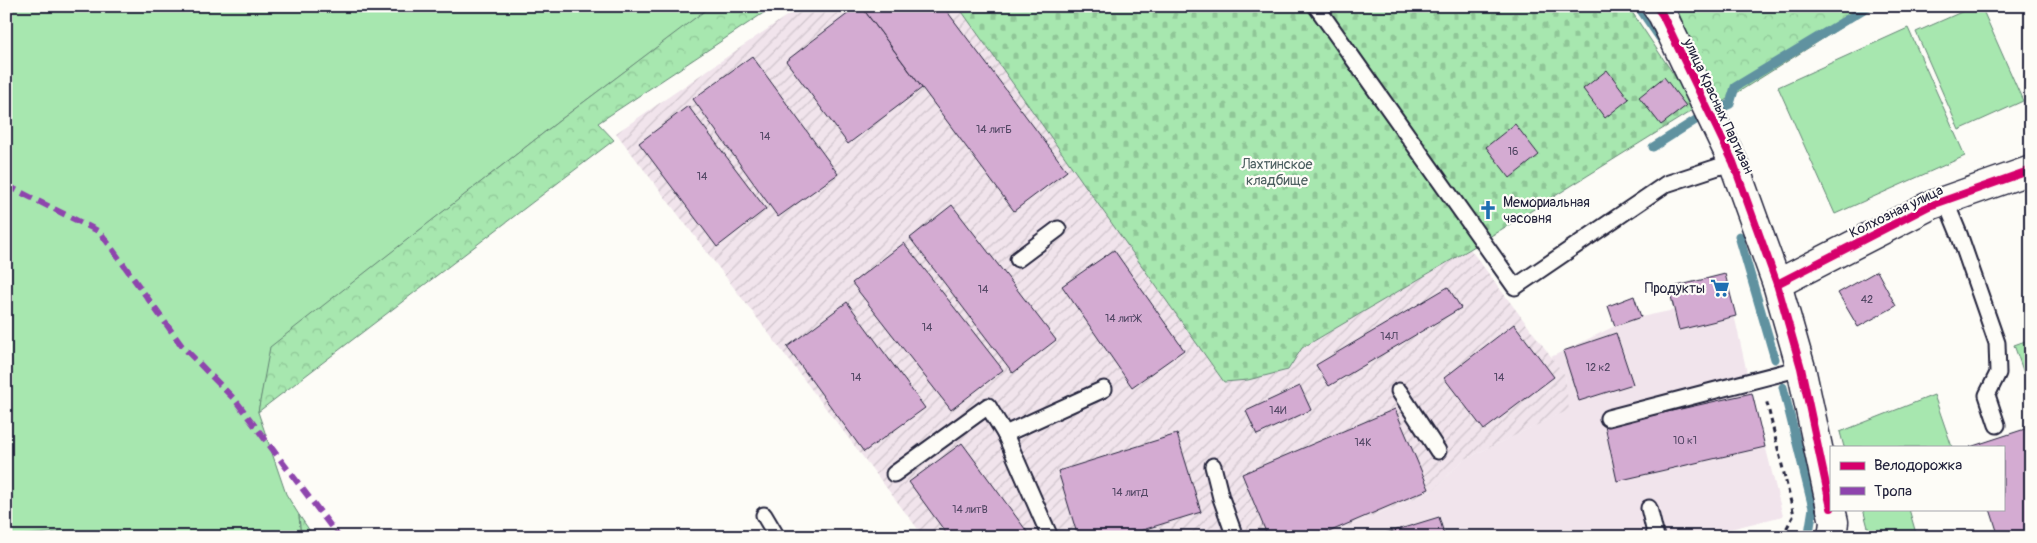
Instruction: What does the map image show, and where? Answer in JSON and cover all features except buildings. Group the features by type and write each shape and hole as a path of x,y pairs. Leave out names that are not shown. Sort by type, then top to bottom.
{"street":[{"name":"улица Красных Партизан","path":"1656,6 1662,14 1733,162 1777,284 1801,368 1830,504"},
{"name":"Колхозная улица","path":"1777,284 1929,206 2031,170"},
{"name":"улица Красных Партизан","path":"1831,510 1834,522 1832,537"}],"lane":[{"path":"1316,6 1515,287 1666,184 1733,162"},
{"path":"1945,200 1959,234 1997,343 1998,373 1987,395 1997,425"},
{"path":"1018,259 1058,229"},
{"path":"1608,418 1801,368"},
{"path":"1005,434 1104,389"},
{"path":"1399,391 1438,451"},
{"path":"894,474 988,406 1005,434 1050,537"},
{"path":"1213,466 1221,498 1235,537"},
{"path":"1649,508 1656,537"},
{"path":"764,515 778,537"}],"path":[{"path":"1762,379 1794,515 1784,531 1762,537"},
{"path":"1784,531 1790,537"}],"shaded area":[{"path":"801,6 958,6 1224,382 1288,370 1302,348 1470,249 1565,375 1569,410 1463,460 1434,490 1323,537 924,537 616,133"},
{"path":"1725,274 1749,382 1783,516 1698,537 1323,537 1434,490 1463,460 1568,410 1565,375 1551,357 1615,326 1641,317 1674,310 1669,288"}],"green space":[{"path":"6,6 706,6 708,9 564,117 271,347 258,412 286,494 299,515 301,537 61,537 59,532 6,537"},
{"path":"706,6 774,6 598,123 614,140 258,412 270,347 564,117 707,9"},
{"name":"Лахтинское кладбище","path":"958,6 1628,6 1696,108 1470,249 1302,348 1288,370 1248,380 1224,382"},
{"path":"1676,6 1875,6 1716,106"},
{"path":"1975,6 1981,6 2023,101 1959,130 1916,32"},
{"path":"1908,28 1965,156 1835,214 1778,87"},
{"path":"2031,339 2031,393 2014,345"},
{"path":"1934,395 1952,446 1844,446 1840,432"},
{"path":"1863,510 1909,510 1917,537 1873,537 1870,535"},
{"path":"299,515 314,537 301,537"}],"waterway":[{"path":"1638,6 1660,38"},
{"path":"1723,107 1730,104 1735,87 1869,6"},
{"path":"1653,147 1702,116 1701,112"},
{"path":"1739,236 1775,359"},
{"path":"1783,387 1813,508 1809,533"}],"marked path":[{"path":"6,185 100,232 182,346 236,401 339,537"}],"cycle path":[{"path":"1656,6 1662,14 1733,162 1777,284 1801,368 1830,503"},
{"path":"1777,284 1929,206 2031,170"}],"place":[{"name":"Мемориальная часовня","path":"1488,210"},
{"name":"Продукты","path":"1720,288"}]}
